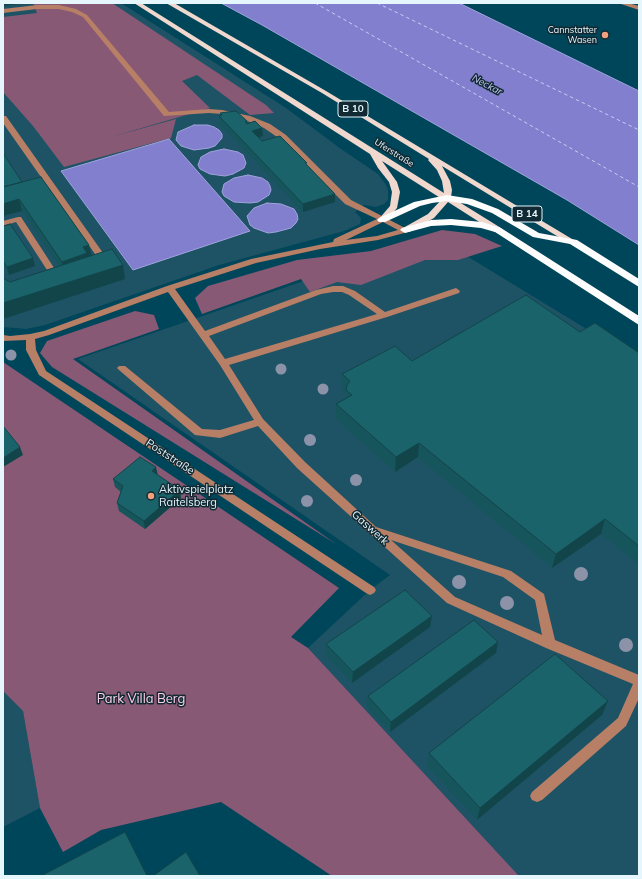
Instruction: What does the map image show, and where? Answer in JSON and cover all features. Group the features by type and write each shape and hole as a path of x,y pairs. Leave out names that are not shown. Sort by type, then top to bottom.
{"highway":[{"path":"382,220 425,202 447,198 469,201 485,206 536,235 573,242"},
{"path":"405,230 431,224 451,222 482,225 498,230"},
{"name":"Uferstraße","path":"498,230 639,321"},
{"name":"Uferstraße","path":"573,242 639,284"}],"main road":[{"name":"Uferstraße","path":"137,3 498,230"},
{"name":"Uferstraße","path":"169,3 324,92 573,242"},
{"path":"372,152 393,182 396,192 394,206 382,220"},
{"path":"405,230 431,216 447,198 448,190 443,175 425,153"}],"street":[{"path":"621,3 639,8"},
{"path":"3,11 37,7 59,7 74,10 85,16 168,114 209,111 222,112 247,118 267,126 283,137 348,202 405,230"},
{"path":"3,118 105,262"},
{"path":"3,224 18,219 52,271 32,278"},
{"path":"320,246 338,240 382,220"},
{"path":"3,338 10,339 30,337 46,333 170,288 247,263 320,246 378,238 405,230"},
{"name":"Gaswerk","path":"170,288 223,363 260,422 301,465 451,600 550,644 639,681"},
{"path":"203,335 320,292 333,289 343,289 352,293 384,315"},
{"path":"223,363 384,315 456,291"},
{"name":"Poststraße","path":"30,337 31,350 42,373 370,590"},
{"path":"122,368 199,432 220,434 260,422"},
{"path":"372,530 507,574 540,597 550,644"},
{"path":"537,796 622,722 639,684"}],"shaded area":[{"path":"3,3 121,3 286,108 341,149 378,174 388,190 388,200 384,204 376,207 364,205 355,212 361,218 360,224 344,231 219,265 45,325 26,329 3,327"},
{"path":"434,236 639,361 639,876 519,876 308,648 370,590 390,575 78,359"},
{"path":"3,691 23,711 40,808 3,827"}],"green space":[{"path":"33,3 112,3 266,105 274,113 250,115 197,75 182,81 210,108 111,137 176,119 171,138 64,167 33,126 3,92 3,17 37,13"},
{"path":"442,230 475,234 502,246 458,260 425,260 361,285 337,282 310,292 301,279 202,314 195,298 208,286 297,260 371,251"},
{"path":"135,311 154,315 159,329 73,359 336,544 52,367 40,353 47,341"},
{"name":"Park Villa Berg","path":"3,362 339,588 291,637 308,648 519,876 332,876 221,802 101,830 63,852 40,808 23,711 3,691"}],"water":[{"name":"Neckar","path":"221,3 459,3 639,91 639,245 567,200"},
{"path":"194,125 208,125 214,127 222,134 222,138 215,146 209,148 194,150 181,146 176,140 178,132"},
{"path":"169,139 250,231 133,270 61,171"},
{"path":"224,149 238,152 243,155 246,163 244,168 233,174 225,176 210,174 200,169 198,165 201,157 210,152"},
{"path":"248,175 262,178 268,182 271,190 269,195 258,202 250,203 234,202 224,196 222,192 224,184 234,178"},
{"path":"267,203 281,204 294,209 298,219 296,223 291,228 268,233 254,228 250,225 247,216 254,208"}],"building":[{"path":"236,111 247,121 245,122 247,124 255,121 262,128 252,131 262,141 280,136 335,194 303,204 219,116 222,115 220,113"},
{"path":"3,153 22,182 3,187"},
{"path":"41,177 89,245 83,247 87,253 62,262 19,199 3,204 3,187"},
{"path":"10,224 33,258 7,267 3,261 3,226"},
{"path":"112,249 123,265 3,303 3,278 10,282"},
{"path":"526,295 580,332 595,323 639,353 639,546 605,519 556,554 419,443 396,457 336,404 352,395 346,390 350,381 342,374 395,346 412,361"},
{"path":"3,426 20,447 3,458"},
{"name":"Aktivspielplatz Raitelsberg","path":"140,457 156,467 152,471 180,490 144,521 117,503 123,486 113,479"},
{"path":"405,590 432,616 353,672 326,644"},
{"path":"474,620 498,642 391,722 368,696"},
{"path":"555,654 608,701 480,808 429,753"},
{"path":"125,832 147,876 41,876"},
{"path":"186,852 200,876 153,876"}],"ferry route":[{"path":"315,3 639,187"},
{"path":"377,3 639,130"}],"place":[{"name":"Cannstatter Wasen","path":"605,35"},
{"name":"Aktivspielplatz Raitelsberg","path":"151,496"}]}
